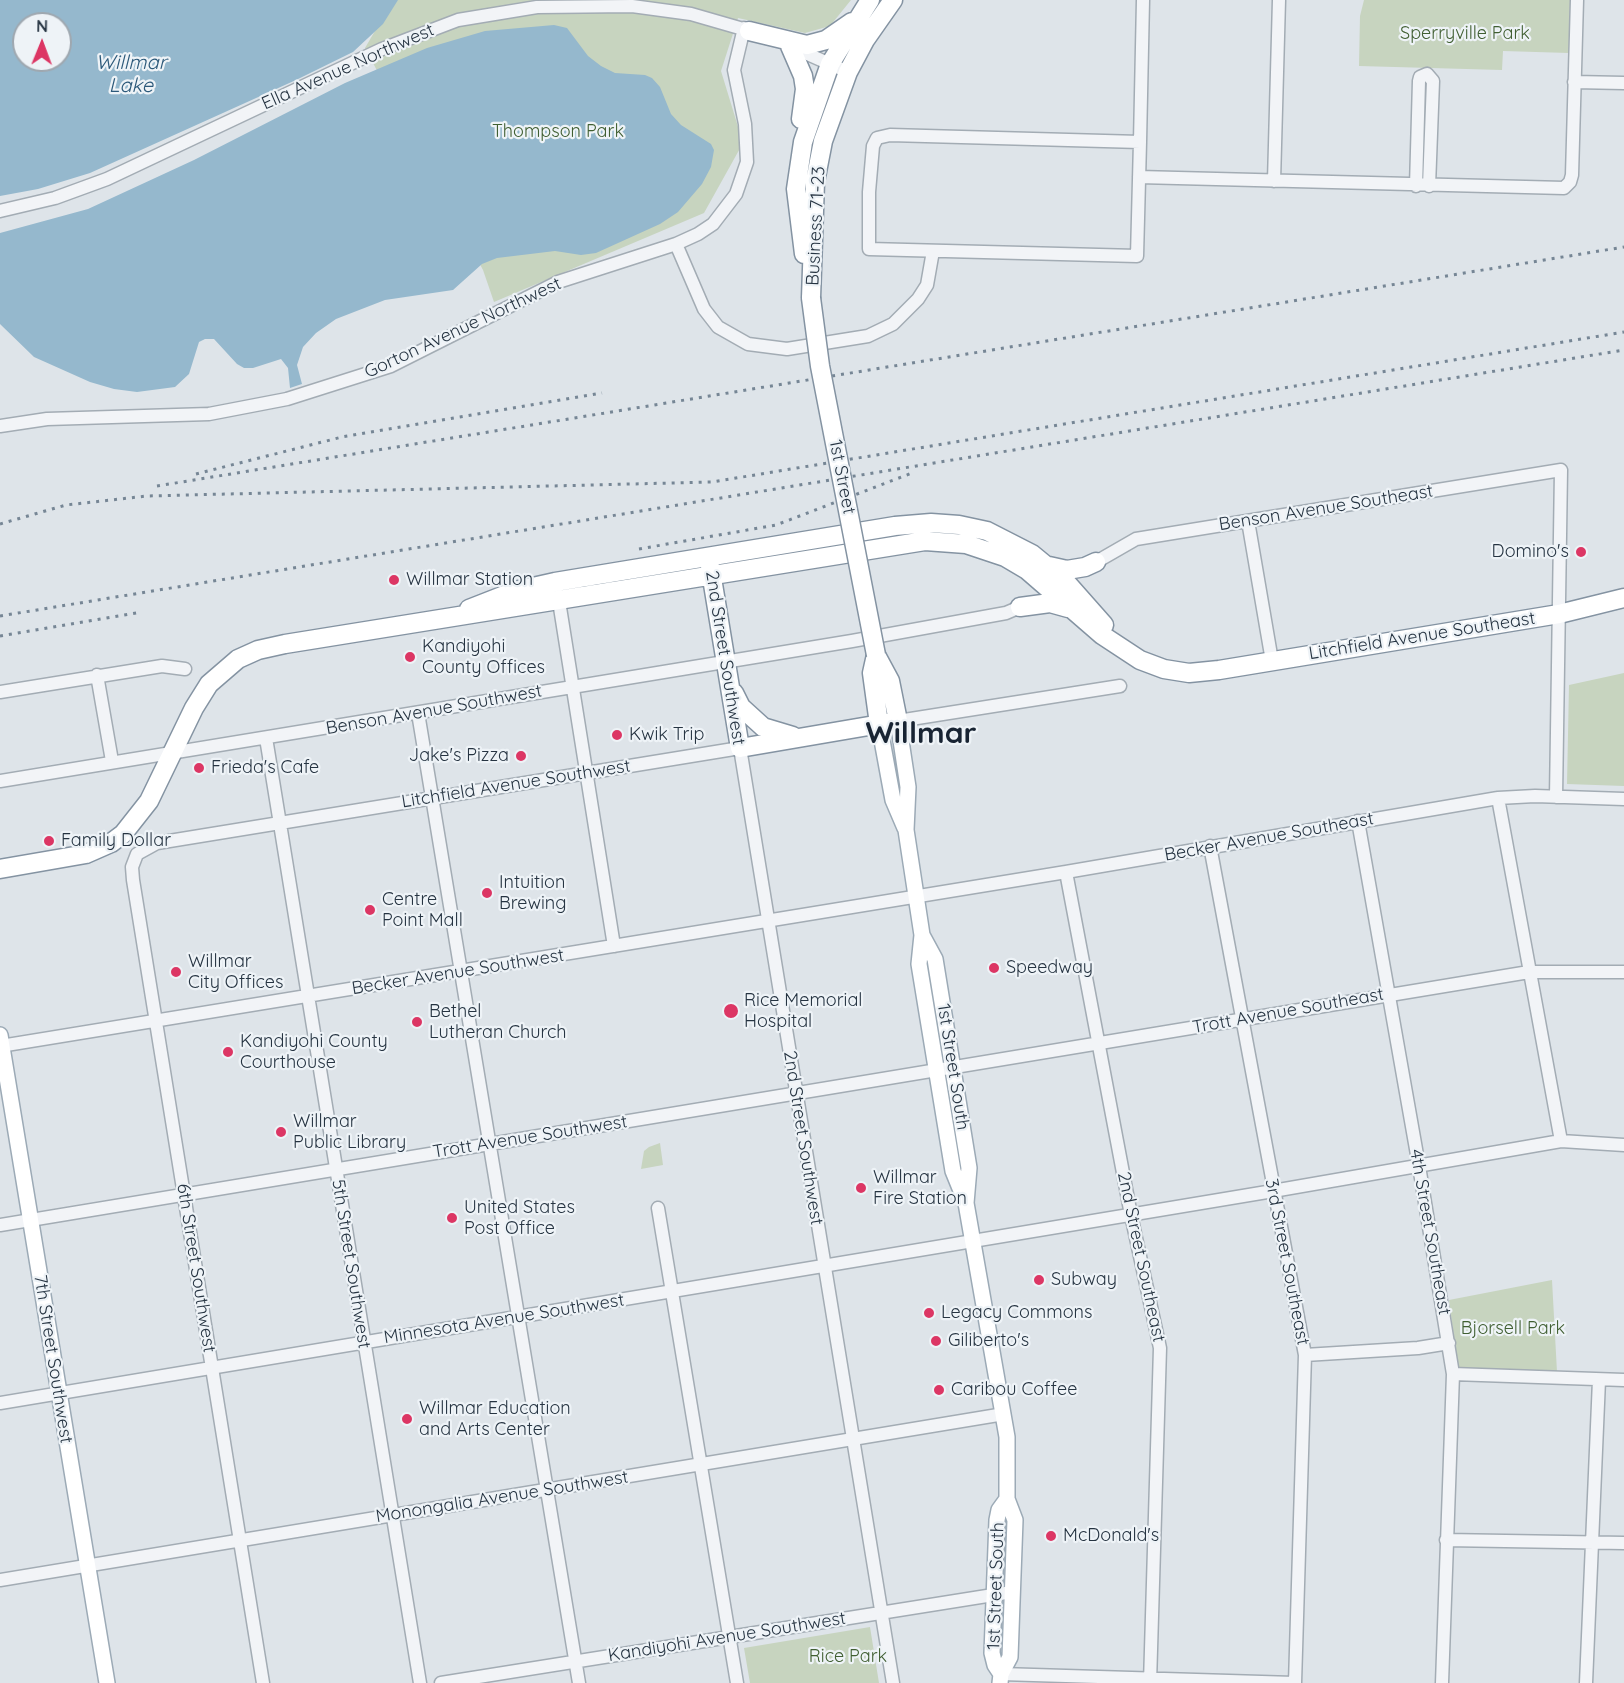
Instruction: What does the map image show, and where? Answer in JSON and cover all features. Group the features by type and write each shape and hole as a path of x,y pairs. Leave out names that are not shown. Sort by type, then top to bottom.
{"highway":[{"name":"Business 71-23","path":"811,298 800,234 796,189 803,142 830,64 870,0"},
{"name":"Business 71-23","path":"811,298 815,182 823,141 848,72 865,40 893,0"},
{"path":"747,29 796,44 816,44 826,40 858,17"},
{"path":"790,46 805,89 797,156 796,189"},
{"name":"1st Street","path":"811,298 820,366 872,647 872,680 879,724"},
{"path":"0,869 72,858 111,843 133,823 149,801 194,708 209,684 224,670 248,654 285,644 440,619 515,591 555,582 915,524 959,525 987,531 1008,540 1046,564 1081,598 1127,651"},
{"name":"Litchfield Avenue Southeast","path":"440,619 925,541 953,542 992,552 1027,570 1102,635 1151,666 1189,673 1220,670 1559,614 1624,598"},
{"name":"2nd Street Southwest","path":"709,557 740,748"},
{"path":"1046,564 1067,570 1085,567 1096,562"},
{"path":"1020,607 1029,599 1034,589 1027,570"},
{"path":"1020,607 1050,603 1071,609"},
{"name":"1st Street","path":"872,647 890,681 898,721"},
{"path":"727,667 741,707 756,722 778,733 810,737"},
{"name":"Litchfield Avenue Southwest","path":"740,748 898,721"}],"main road":[{"name":"1st Street South","path":"898,721 908,787 906,830 922,935 919,964 953,1171 966,1203 1004,1414 1007,1445 1007,1499 1015,1520 1010,1657 1000,1679"},
{"name":"1st Street South","path":"879,724 892,800 906,830"},
{"name":"1st Street South","path":"922,935 935,959 969,1168 966,1203"},
{"name":"7th Street Southwest","path":"1,1042 106,1683"},
{"name":"1st Street South","path":"1000,1679 992,1653 994,1594 997,1520 999,1510 1007,1499"}],"street":[{"path":"1140,142 890,135 877,138 873,146 868,192 869,249 1137,256 1140,142 1143,0"},
{"path":"1274,181 1279,0"},
{"path":"1139,177 1416,186 1564,188 1570,182 1572,175 1577,0"},
{"name":"Ella Avenue Northwest","path":"0,211 55,198 107,179 382,49 458,20 537,7 616,5 672,11 747,29 848,72"},
{"name":"Gorton Avenue Northwest","path":"0,426 47,419 209,414 287,399 392,366 558,282 676,244 713,224 736,194 742,178 747,162 748,144 734,70 747,29"},
{"path":"1416,186 1419,81 1420,77 1427,74 1433,81 1429,186"},
{"path":"1574,82 1624,83"},
{"path":"676,244 705,309 718,327 735,339 748,344 780,349 868,336 893,324 918,299 927,285 933,251"},
{"name":"Benson Avenue Southeast","path":"1096,562 1136,539 1561,470 1559,614"},
{"path":"1248,521 1272,661"},
{"path":"555,582 614,946"},
{"path":"872,647 1006,613 1020,607"},
{"path":"1556,797 1559,614"},
{"name":"Benson Avenue Southwest","path":"0,781 572,687 872,647"},
{"path":"0,692 171,665 185,669"},
{"path":"97,675 112,761"},
{"path":"898,721 1120,686"},
{"path":"418,713 579,1683"},
{"name":"5th Street Southwest","path":"266,738 420,1683"},
{"name":"Litchfield Avenue Southwest","path":"137,854 157,843 740,748"},
{"name":"2nd Street Southwest","path":"740,748 766,920 892,1683"},
{"path":"1498,798 1561,1141"},
{"name":"Becker Avenue Southeast","path":"915,896 1498,798 1624,799"},
{"name":"4th Street Southeast","path":"1358,821 1453,1374 1442,1683"},
{"name":"3rd Street Southeast","path":"1210,846 1305,1355 1294,1683"},
{"name":"6th Street Southwest","path":"137,854 132,867 132,880 263,1683"},
{"name":"2nd Street Southeast","path":"1066,872 1131,1215 1160,1348 1151,1680"},
{"name":"Becker Avenue Southwest","path":"1,1042 307,997 915,896"},
{"name":"Trott Avenue Southeast","path":"953,1069 1242,1018 1529,972 1624,972"},
{"name":"Trott Avenue Southwest","path":"0,1225 795,1093 953,1069"},
{"name":"Minnesota Avenue Southwest","path":"0,1403 1131,1215 1561,1141 1624,1145"},
{"path":"658,1208 737,1683"},
{"path":"1305,1355 1418,1348 1449,1343"},
{"path":"1453,1374 1624,1380"},
{"path":"1586,1683 1599,1380"},
{"name":"Monongalia Avenue Southwest","path":"0,1580 1004,1414"},
{"path":"1446,1540 1624,1543"},
{"name":"Kandiyohi Avenue Southwest","path":"441,1683 1012,1592"},
{"path":"1000,1679 1294,1683"}],"green space":[{"name":"Thompson Park","path":"393,0 851,0 830,26 805,33 738,18 721,71 743,143 704,213 494,302 483,270 365,48"},
{"name":"Sperryville Park","path":"1364,0 1570,0 1569,53 1503,51 1502,70 1359,66 1360,16"},
{"path":"1624,673 1624,786 1567,784 1569,685"},
{"path":"660,1143 663,1165 641,1169 644,1151"},
{"name":"Bjorsell Park","path":"1552,1280 1557,1372 1458,1369 1449,1300"},
{"name":"Rice Park","path":"870,1627 879,1683 750,1683 744,1648"}],"water":[{"name":"Willmar Lake","path":"0,0 398,0 383,24 353,52 90,173 38,189 0,196"},
{"path":"554,25 567,28 588,56 601,66 615,73 645,75 652,78 660,87 671,114 681,125 711,144 714,150 711,167 702,184 678,212 660,224 596,253 581,255 555,251 497,258 482,264 453,290 385,300 336,319 316,333 303,347 297,365 302,384 290,388 288,368 281,359 253,368 244,368 237,364 214,339 205,339 199,342 189,374 175,387 137,392 114,389 90,382 34,357 0,324 0,233 88,209 194,160 345,83 427,48 485,31"}],"railway":[{"path":"157,486 1624,247"},
{"path":"0,524 66,505 147,496 712,482 1624,332"},
{"path":"0,616 1624,350"},
{"path":"196,474 342,437 602,393"},
{"path":"639,549 776,525 912,473"},
{"path":"0,636 142,612"}],"place":[{"name":"Domino's","path":"1581,552"},
{"name":"Willmar Station","path":"394,580"},
{"name":"Kandiyohi County Offices","path":"410,657"},
{"name":"Kwik Trip","path":"617,735"},
{"name":"Jake's Pizza","path":"521,756"},
{"name":"Frieda's Cafe","path":"199,768"},
{"name":"Family Dollar","path":"49,841"},
{"name":"Intuition Brewing","path":"487,893"},
{"name":"Centre Point Mall","path":"370,910"},
{"name":"Speedway","path":"994,968"},
{"name":"Willmar City Offices","path":"176,972"},
{"name":"Rice Memorial Hospital","path":"731,1011"},
{"name":"Bethel Lutheran Church","path":"417,1022"},
{"name":"Kandiyohi County Courthouse","path":"228,1052"},
{"name":"Willmar Public Library","path":"281,1132"},
{"name":"Willmar Fire Station","path":"861,1188"},
{"name":"United States Post Office","path":"452,1218"},
{"name":"Subway","path":"1039,1280"},
{"name":"Legacy Commons","path":"929,1313"},
{"name":"Giliberto's","path":"936,1341"},
{"name":"Caribou Coffee","path":"939,1390"},
{"name":"Willmar Education and Arts Center","path":"407,1419"},
{"name":"McDonald's","path":"1051,1536"}],"district":[{"name":"Willmar","path":"921,734"}]}
